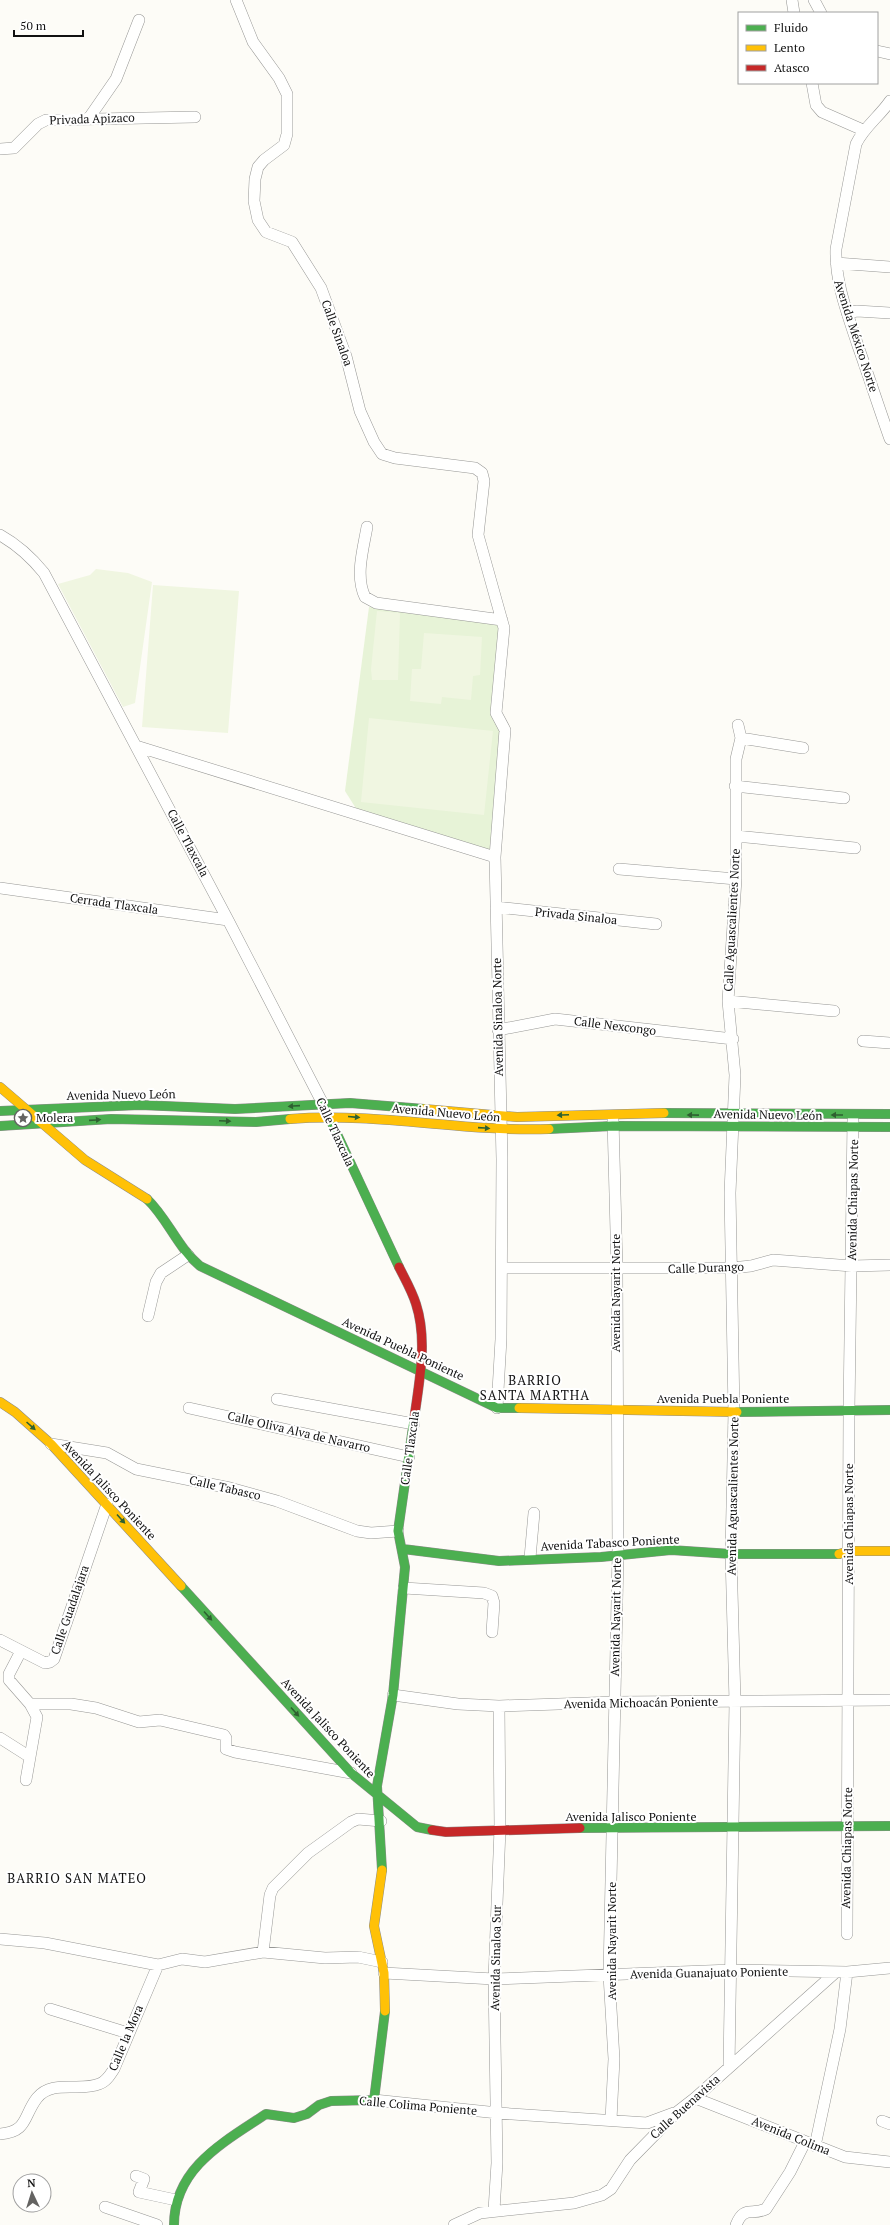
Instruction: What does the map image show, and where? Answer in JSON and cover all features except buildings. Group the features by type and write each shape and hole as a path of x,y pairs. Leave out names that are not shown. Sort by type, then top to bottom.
{"street":[{"name":"Calle Sinaloa","path":"236,0 253,42 279,78 287,94 287,134 284,145 264,160 258,167 255,179 254,201 258,220 266,232 292,242 321,288 350,367 360,411 374,442 382,454 395,458 475,468 482,473 484,481 478,536 503,624"},
{"path":"792,0 794,12"},
{"path":"814,0 820,12"},
{"path":"90,118 116,79 139,20"},
{"path":"878,51 890,54"},
{"path":"812,84 816,105 822,112 863,130"},
{"name":"Avenida México Norte","path":"890,102 877,119 863,130 856,144 836,249 836,275 847,313 890,439"},
{"name":"Privada Apizaco","path":"0,149 14,148 38,124 46,120 194,117"},
{"path":"836,264 890,267"},
{"path":"847,313 857,311 890,313"},
{"path":"367,527 360,572 361,588 365,598 376,603 503,624"},
{"name":"Calle Tlaxcala","path":"0,535 16,543 31,557 44,573 228,920 323,1104 327,1116 416,1303 422,1332 421,1371 398,1531 403,1549 405,1567 404,1588 394,1695 378,1778 382,1871 374,1926 383,1968 386,2002 374,2100"},
{"name":"Avenida Sinaloa Norte","path":"497,1408 502,1268 501,1130 495,857 505,730 496,714 503,624"},
{"path":"738,725 742,738 803,748"},
{"name":"Calle Aguascalientes Norte","path":"734,1115 735,1075 733,1039 728,1001 736,879 736,759 742,738"},
{"path":"136,746 495,857"},
{"path":"735,786 844,798"},
{"path":"736,836 855,848"},
{"path":"619,869 736,879"},
{"name":"Cerrada Tlaxcala","path":"0,888 228,920"},
{"name":"Privada Sinaloa","path":"496,907 656,924"},
{"path":"728,1001 834,1011"},
{"name":"Calle Nexcongo","path":"498,1030 555,1019 733,1039"},
{"path":"863,1040 890,1043"},
{"name":"Avenida Puebla Poniente","path":"0,1087 42,1125 98,1169 143,1195 153,1204 188,1255 200,1266 497,1408 734,1412 890,1410"},
{"name":"Avenida Nuevo León","path":"0,1111 140,1105 235,1109 350,1103 500,1117 613,1113 734,1115 890,1114"},
{"name":"Avenida Nayarit Norte","path":"611,2120 614,2059 609,1975 616,1702 614,1661 618,1554 617,1269 613,1113"},
{"name":"Avenida Aguascalientes Norte","path":"729,2067 732,1970 734,1702 731,1554 734,1412 730,1193 734,1115"},
{"name":"Avenida Chiapas Norte","path":"847,1934 849,1550 848,1411 852,1266 853,1115"},
{"name":"Avenida Nuevo León","path":"0,1126 42,1125 111,1119 256,1122 327,1116 501,1130 613,1126 890,1127"},
{"path":"148,1316 156,1282 161,1273 188,1255"},
{"name":"Calle Durango","path":"502,1268 731,1268 750,1266 772,1260 852,1266 890,1264"},
{"path":"277,1399 414,1424"},
{"name":"Avenida Jalisco Poniente","path":"0,1402 15,1412 51,1444 350,1773 417,1827 446,1832 500,1829 890,1826"},
{"name":"Calle Oliva Alva de Navarro","path":"189,1408 409,1457"},
{"path":"0,1412 15,1412"},
{"name":"Calle Tabasco","path":"51,1444 107,1453 136,1469 230,1488 277,1501 357,1531 371,1533 398,1531"},
{"name":"Calle Guadalajara","path":"0,1640 45,1663 54,1659 107,1504"},
{"path":"530,1558 534,1513"},
{"name":"Avenida Tabasco Poniente","path":"403,1549 471,1559 499,1561 530,1558 601,1557 618,1554 671,1550 731,1554 835,1555 849,1550 890,1551"},
{"path":"404,1588 484,1593 492,1596 494,1603 492,1632"},
{"path":"21,1650 9,1674 9,1680 30,1704 37,1717 26,1780"},
{"name":"Avenida Michoacán Poniente","path":"394,1695 458,1704 499,1706 616,1702 890,1700"},
{"path":"30,1704 71,1704 96,1708 139,1722 160,1720 224,1734 226,1738 226,1749 235,1752 350,1773"},
{"name":"Avenida Sinaloa Sur","path":"494,2210 498,2113 494,1979 500,1829 499,1706"},
{"path":"0,1738 30,1757"},
{"path":"263,1952 270,1895 273,1888 308,1853 351,1822 358,1819 381,1821"},
{"path":"0,1939 45,1943 158,1965"},
{"name":"Avenida Guanajuato Poniente","path":"158,1965 182,1960 205,1962 263,1952 325,1958 358,1957 383,1968 494,1979 732,1970 842,1972 890,1968"},
{"name":"Calle la Mora","path":"0,2134 17,2131 25,2122 37,2098 45,2092 53,2088 99,2084 108,2077 114,2069 128,2032 158,1965"},
{"path":"736,2225 741,2214 766,2209 810,2144 840,2028 842,1972"},
{"name":"Calle Buenavista","path":"457,2224 471,2215 494,2210 574,2203 602,2195 611,2190 630,2160 676,2112 695,2098 729,2067 842,1972"},
{"path":"50,2009 128,2032"},
{"name":"Avenida Colima","path":"695,2098 845,2157 890,2162"},
{"name":"Calle Colima Poniente","path":"174,2225 176,2200 184,2183 194,2170 266,2114 294,2118 307,2114 319,2105 331,2101 374,2100 498,2113 647,2123 676,2112"},
{"path":"136,2176 144,2179 139,2192 176,2200"},
{"path":"105,2206 157,2225"}],"green space":[{"path":"96,569 128,573 152,582 135,703 123,707 58,584 90,575"},
{"path":"153,585 239,591 228,733 142,727"},
{"path":"369,607 501,625 501,724 491,851 357,810 345,791"},
{"path":"377,611 400,613 398,680 372,680 371,669"},
{"path":"424,633 482,637 480,675 473,676 471,700 442,697 441,704 410,701 412,669 421,669"},
{"path":"369,718 493,731 484,815 361,802"}],"traffic: fast":[{"path":"0,1111 140,1105 235,1109 350,1103 424,1109"},
{"path":"323,1104 399,1267"},
{"path":"664,1113 890,1114"},
{"path":"0,1126 111,1119 256,1122 290,1119"},
{"path":"549,1129 613,1126 890,1127"},
{"path":"147,1199 161,1215 185,1250 200,1266 497,1408 519,1408"},
{"path":"737,1412 890,1410"},
{"path":"382,1870 377,1786 393,1695 405,1567 398,1531 414,1420"},
{"path":"403,1549 499,1561 601,1557 671,1550 731,1554 839,1554"},
{"path":"181,1586 351,1773 417,1827 432,1830"},
{"path":"580,1828 890,1826"},
{"path":"174,2225 176,2205 182,2188 192,2172 218,2146 266,2114 294,2118 307,2114 319,2105 331,2101 374,2100 385,2011"}],"traffic: slow":[{"path":"0,1087 85,1160 147,1199"},
{"path":"424,1109 517,1117 664,1113"},
{"path":"290,1119 355,1118 484,1128 549,1129"},
{"path":"0,1402 15,1412 51,1444 181,1586"},
{"path":"519,1408 737,1412"},
{"path":"839,1554 849,1551 890,1551"},
{"path":"382,1870 374,1926 384,1973 385,2011"}],"traffic: jam":[{"path":"399,1267 414,1299 420,1318 422,1347 414,1420"},
{"path":"432,1830 446,1832 580,1828"}],"place":[{"name":"Molera","path":"23,1118"}],"district":[{"name":"BARRIO SANTA MARTHA","path":"535,1388"},
{"name":"BARRIO SAN MATEO","path":"77,1878"}]}
